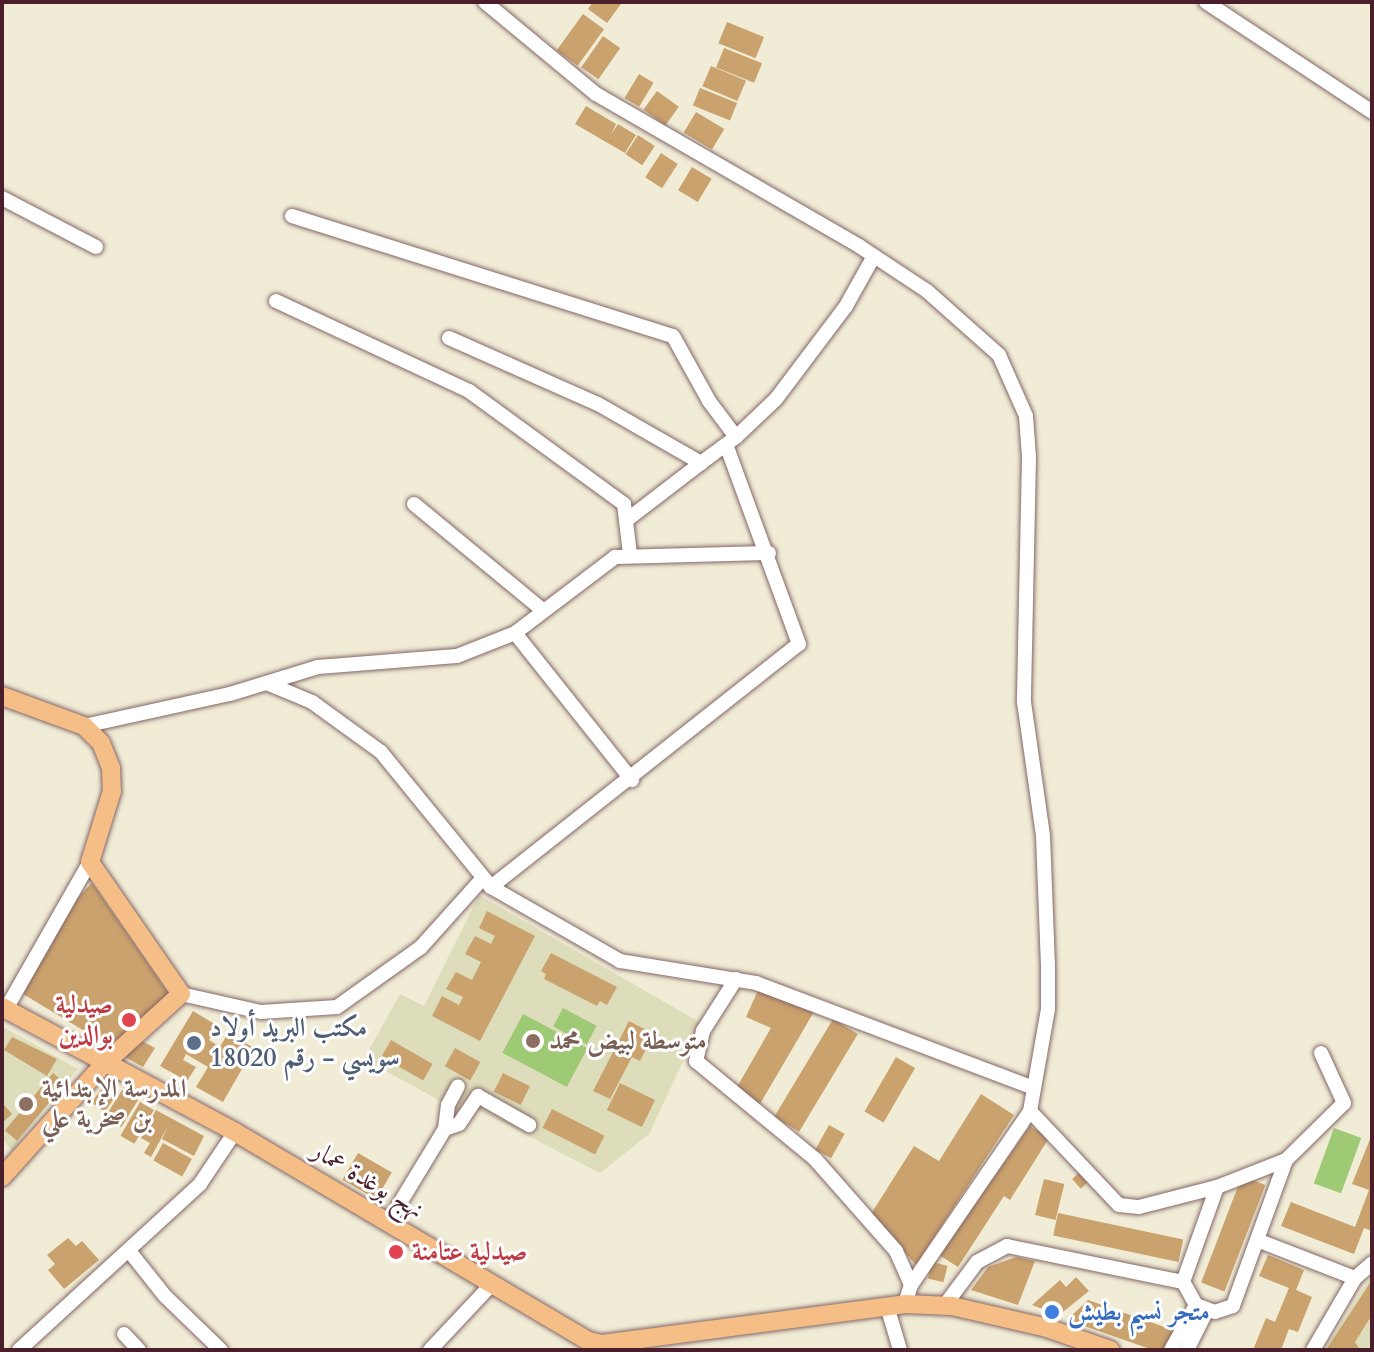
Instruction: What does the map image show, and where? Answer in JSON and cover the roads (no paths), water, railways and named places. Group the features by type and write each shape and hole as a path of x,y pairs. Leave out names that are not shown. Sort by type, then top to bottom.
{"main road":[{"path":"2,696 84,726 101,743 111,768 112,791 90,862 181,994 103,1065 2,1177"},
{"name":"نهج بوغدة عمار","path":"4,1008 103,1065 235,1132 389,1221 574,1335 606,1347"},
{"path":"606,1347 896,1305 945,1305 1047,1328 1110,1350"}],"street":[{"path":"485,2 596,94 874,256 927,291 999,355 1026,416 1024,702 1043,836 1048,1009 1030,1111 896,1305 900,1350"},
{"path":"1206,2 1372,112"},
{"path":"2,198 96,247"},
{"path":"181,994 261,1012 337,1007 421,947 487,883 632,780 799,644 732,442 673,336 292,216"},
{"path":"628,519 732,442 776,399 846,306 874,256"},
{"path":"276,301 469,391 624,504 630,554"},
{"path":"449,338 598,404 701,463"},
{"path":"414,504 544,611"},
{"path":"84,726 269,684 318,667 457,656 515,633 615,557 630,554 769,553"},
{"path":"515,633 632,780"},
{"path":"269,684 312,702 381,752 487,883 620,961 736,979 1034,1088"},
{"path":"4,1008 90,862"},
{"path":"736,979 703,1031 696,1061 815,1159 896,1251 911,1285"},
{"path":"1030,1111 1119,1205 1139,1207 1217,1187 1286,1160 1344,1103 1321,1053"},
{"path":"389,1221 445,1129 448,1105 458,1086"},
{"path":"445,1129 459,1124 478,1096 529,1125"},
{"path":"19,1350 130,1252 200,1184 235,1132"},
{"path":"1201,1308 1233,1306 1286,1160"},
{"path":"1183,1282 1217,1187"},
{"path":"1257,1240 1355,1278"},
{"path":"945,1305 977,1262 1007,1246 1183,1282 1201,1308"},
{"path":"130,1252 165,1296 221,1350"},
{"path":"1313,1350 1355,1278 1372,1263"},
{"path":"430,1350 490,1286"},
{"path":"1171,1350 1201,1308"},
{"path":"1187,1350 1201,1308"},
{"path":"124,1334 139,1350"},
{"path":"34,1337 45,1350"}],"place":[{"name":"صيدلية بوالدين","path":"129,1020"},
{"name":"متوسطة لبيض محمد","path":"533,1041"},
{"name":"مكتب البريد أولاد سويسي - رقم 18020","path":"194,1043"},
{"name":"المدرسة الإبتدائية بن صخرية علي","path":"26,1104"},
{"name":"صيدلية عتامنة","path":"396,1252"},
{"name":"متجر نسيم بطيش","path":"1052,1312"}]}
